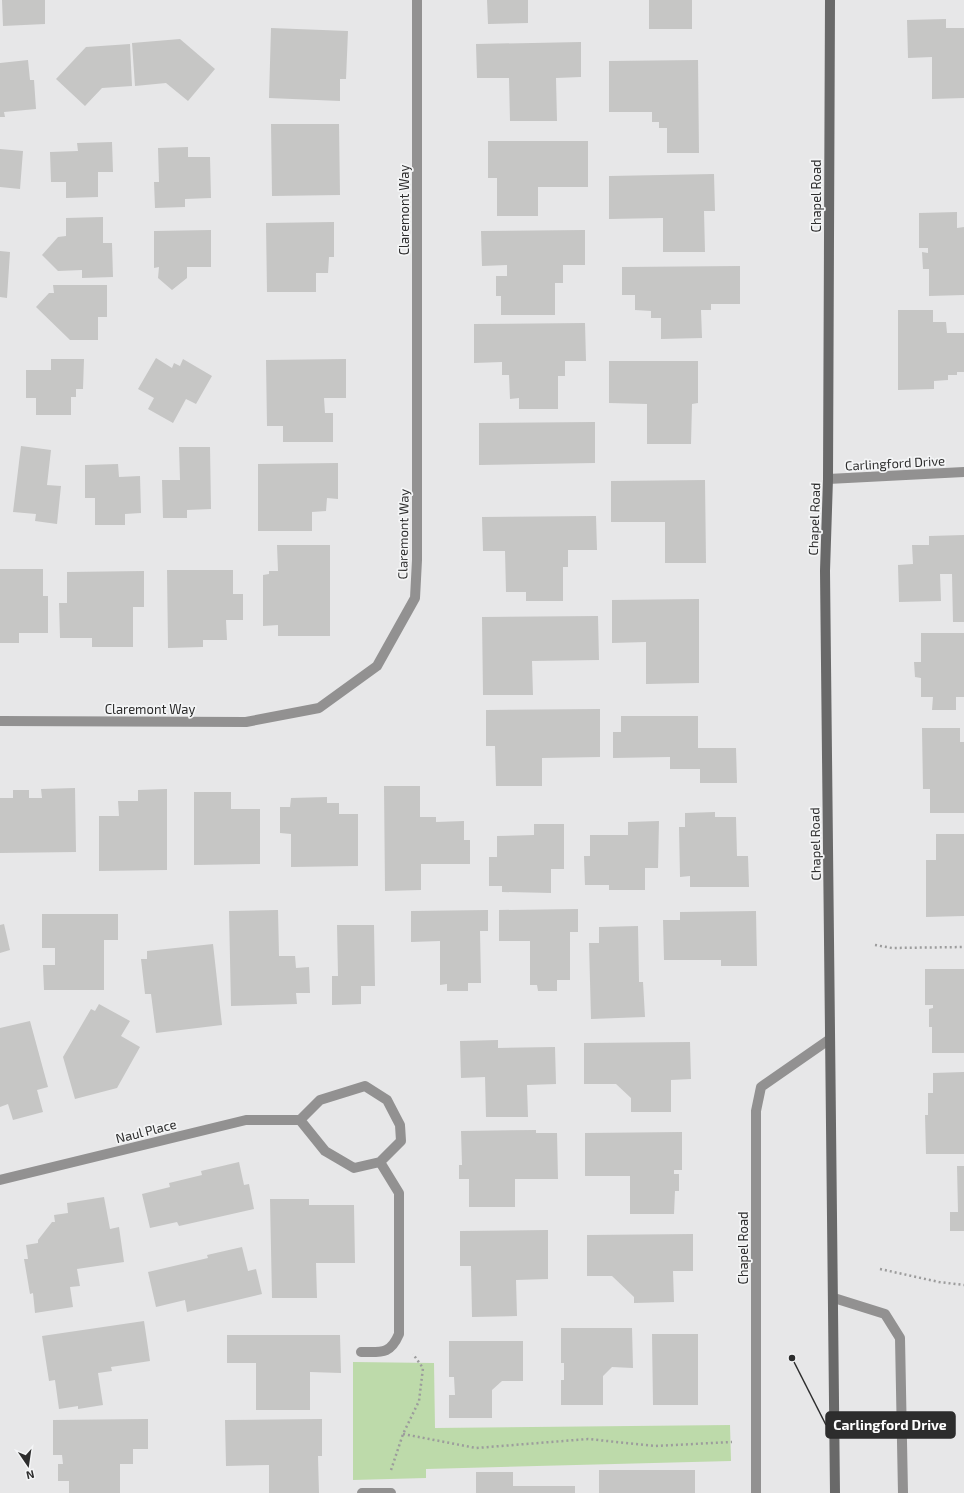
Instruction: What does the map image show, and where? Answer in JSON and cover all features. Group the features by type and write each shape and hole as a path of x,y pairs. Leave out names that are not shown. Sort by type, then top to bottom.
{"main road":[{"name":"Chapel Road","path":"830,0 828,479 825,571 835,1493"}],"street":[{"name":"Claremont Way","path":"0,721 246,722 319,708 377,666 415,598 417,560 417,0"},
{"name":"Carlingford Drive","path":"828,479 964,472"},
{"name":"Chapel Road","path":"756,1493 756,1111 761,1087 830,1039"},
{"path":"365,1086 387,1100 400,1125 401,1141 380,1162 354,1168 325,1151 300,1120 320,1100 365,1086"},
{"name":"Naul Place","path":"0,1180 246,1120 300,1120"},
{"path":"361,1352 380,1352 389,1350 395,1344 399,1334 398,1193 380,1162"},
{"path":"834,1298 885,1314 900,1338 903,1493"},
{"path":"362,1493 389,1493"}],"path":[{"path":"875,945 892,948 964,947"},
{"path":"880,1269 939,1282 964,1284"},
{"path":"389,1493 391,1472 402,1434 419,1401 423,1368 399,1334"},
{"path":"402,1434 476,1448 588,1439 655,1446 732,1442"}],"green space":[{"path":"353,1362 434,1363 435,1428 730,1425 731,1461 426,1469 426,1478 353,1480"}],"building":[{"path":"2,0 45,0 45,24 3,26"},
{"path":"487,0 528,0 528,23 488,24"},
{"path":"649,0 692,0 692,29 649,29"},
{"path":"946,19 946,28 964,28 964,98 932,99 932,57 908,58 907,20"},
{"path":"271,28 348,31 346,79 340,79 340,101 269,98"},
{"path":"180,39 215,69 188,101 166,83 135,86 132,43"},
{"path":"581,42 581,77 556,78 557,121 510,121 509,78 477,78 476,44"},
{"path":"130,44 132,86 102,88 85,106 56,79 86,47"},
{"path":"28,60 30,80 34,80 36,109 4,112 5,117 0,117 0,63"},
{"path":"698,60 699,153 667,153 667,128 659,128 659,122 652,122 652,112 609,112 609,61"},
{"path":"271,124 339,124 340,195 272,196"},
{"path":"488,141 588,141 588,187 538,187 538,216 497,216 497,178 488,178"},
{"path":"112,142 113,172 98,172 98,197 66,198 66,182 51,182 50,152 78,151 77,143"},
{"path":"188,147 188,157 210,157 211,198 185,199 185,207 155,208 154,182 159,182 158,148"},
{"path":"0,149 23,151 20,189 0,187"},
{"path":"714,174 715,211 704,211 705,252 663,252 663,218 609,219 609,176"},
{"path":"957,212 957,228 964,227 964,295 929,296 929,269 923,269 922,252 928,253 928,248 919,248 919,213"},
{"path":"103,217 103,243 112,243 113,277 82,278 82,270 58,271 42,255 58,237 66,236 66,218"},
{"path":"334,222 334,257 329,257 328,273 316,273 316,292 267,292 266,223"},
{"path":"211,230 211,267 187,267 187,278 172,290 158,278 159,267 154,268 154,231"},
{"path":"585,230 585,265 563,265 563,283 555,283 555,315 501,315 501,296 496,296 496,276 507,276 507,265 482,266 481,231"},
{"path":"0,251 10,252 7,298 0,297"},
{"path":"740,266 740,304 711,304 711,310 701,310 702,338 661,339 661,318 651,318 651,311 635,310 635,295 622,295 622,267"},
{"path":"53,285 107,285 107,317 98,317 98,340 70,340 36,307 49,293 54,293"},
{"path":"898,310 933,310 933,322 946,322 947,333 964,333 964,372 957,372 957,375 948,375 948,380 934,381 934,389 898,390"},
{"path":"585,323 586,361 565,361 565,376 558,376 558,409 519,409 519,398 510,399 509,375 502,375 502,362 474,363 474,324"},
{"path":"156,358 172,368 174,363 180,366 183,359 212,376 196,404 186,399 173,423 148,409 154,398 138,389"},
{"path":"51,359 84,359 83,389 76,389 76,397 71,397 71,415 36,415 36,398 26,398 26,370 51,370"},
{"path":"346,359 346,398 324,398 325,413 333,413 333,442 283,442 283,426 267,426 266,360"},
{"path":"609,361 698,361 698,403 692,404 691,444 647,444 647,404 609,403"},
{"path":"595,422 595,463 479,465 479,423"},
{"path":"21,446 51,450 47,485 61,486 57,524 35,521 36,514 13,512"},
{"path":"179,447 210,447 211,509 187,510 187,518 163,518 162,480 180,480"},
{"path":"338,463 338,499 327,498 326,511 312,512 312,531 258,531 258,464"},
{"path":"118,464 119,477 140,476 141,513 125,514 125,525 95,525 95,498 85,498 85,465"},
{"path":"705,480 706,563 665,563 665,522 611,522 611,481"},
{"path":"596,516 597,550 568,550 568,567 563,567 563,601 526,601 526,592 506,592 505,551 483,551 482,517"},
{"path":"964,535 964,622 953,622 952,574 940,574 941,601 899,602 898,565 913,564 912,545 929,545 929,536"},
{"path":"277,545 330,545 330,636 278,636 278,625 263,626 263,575 269,574 269,571 278,571"},
{"path":"0,569 43,569 43,596 48,596 48,633 19,633 19,643 0,643"},
{"path":"167,570 233,570 233,594 243,594 243,620 226,620 227,640 203,640 203,647 168,648"},
{"path":"144,571 144,607 133,607 133,647 92,647 92,638 60,638 59,603 67,603 67,572"},
{"path":"699,599 699,683 646,684 646,642 612,643 612,600"},
{"path":"598,616 599,660 532,661 533,695 483,695 482,617"},
{"path":"921,633 964,633 964,697 956,697 956,710 932,710 933,697 921,697 921,678 915,677 914,662 921,662"},
{"path":"600,709 600,757 542,758 542,786 496,786 495,746 486,746 486,710"},
{"path":"621,716 698,716 698,748 736,748 737,783 700,783 700,769 670,769 670,757 613,758 613,732 621,732"},
{"path":"922,728 960,728 960,742 964,742 964,813 930,813 930,789 923,789"},
{"path":"384,786 420,786 420,817 436,817 436,822 464,821 464,840 470,840 470,864 421,864 421,890 385,891"},
{"path":"75,788 76,852 0,853 0,798 13,798 13,790 29,790 29,798 42,798 41,789"},
{"path":"167,789 167,870 99,871 99,816 119,816 118,801 138,801 138,790"},
{"path":"194,792 231,792 231,809 260,809 260,864 194,865"},
{"path":"327,797 327,803 339,803 339,814 358,814 358,866 291,867 291,834 280,833 280,807 290,807 291,798"},
{"path":"715,812 715,817 736,817 737,856 748,856 749,887 690,887 690,876 680,877 679,827 685,827 685,813"},
{"path":"659,821 658,868 645,868 645,890 609,890 609,885 585,885 584,856 590,856 590,835 628,835 628,822"},
{"path":"534,824 564,824 564,869 551,869 551,893 502,892 502,886 489,886 489,857 497,857 497,836 534,835"},
{"path":"936,834 964,834 964,916 926,917 926,860 936,860"},
{"path":"578,909 578,932 570,932 570,980 557,980 557,991 538,991 537,985 530,985 530,941 499,941 499,910"},
{"path":"278,910 279,956 295,956 296,968 309,967 310,993 296,993 297,1004 231,1006 229,911"},
{"path":"488,910 488,931 480,931 481,983 468,983 468,991 447,991 447,984 440,985 440,941 411,942 411,911"},
{"path":"756,911 757,966 721,966 721,960 664,960 663,920 680,920 680,912"},
{"path":"42,914 118,914 118,940 104,940 104,990 44,990 43,965 55,965 55,948 42,948"},
{"path":"4,924 10,950 0,953 0,925"},
{"path":"337,925 374,925 375,986 361,986 361,1004 332,1005 332,976 338,976"},
{"path":"638,926 639,982 643,982 645,1017 591,1019 589,943 599,943 599,927"},
{"path":"213,944 222,1025 156,1033 151,994 145,994 141,959 147,959 147,951"},
{"path":"925,969 964,969 964,1053 932,1053 932,1027 929,1027 929,1009 933,1008 933,1005 925,1005"},
{"path":"99,1004 130,1021 121,1036 140,1047 117,1088 75,1099 63,1057 91,1009 95,1011"},
{"path":"30,1021 48,1087 37,1090 43,1112 13,1120 8,1104 0,1107 0,1028"},
{"path":"498,1040 498,1048 555,1047 556,1084 527,1085 528,1117 486,1117 485,1077 461,1078 460,1041"},
{"path":"690,1042 691,1079 671,1080 671,1112 631,1112 631,1098 616,1084 584,1084 584,1043"},
{"path":"964,1072 964,1154 926,1154 925,1115 928,1115 928,1093 933,1093 933,1073"},
{"path":"536,1130 536,1133 557,1133 558,1179 515,1179 515,1207 469,1207 469,1179 459,1179 459,1165 462,1165 461,1131"},
{"path":"682,1132 682,1170 674,1170 674,1174 679,1174 679,1191 675,1191 674,1214 630,1214 630,1176 585,1176 585,1133"},
{"path":"239,1162 244,1185 249,1184 254,1209 179,1226 177,1222 150,1228 142,1194 170,1187 169,1183 202,1175 201,1171"},
{"path":"957,1166 964,1166 964,1231 950,1231 950,1212 958,1212"},
{"path":"104,1197 110,1229 119,1227 124,1262 77,1269 80,1286 70,1287 73,1307 35,1313 33,1293 30,1294 24,1259 28,1259 26,1245 38,1243 38,1240 52,1222 55,1222 54,1215 68,1213 67,1203"},
{"path":"270,1199 309,1199 309,1205 354,1205 355,1263 316,1263 317,1298 272,1298"},
{"path":"548,1230 548,1279 516,1280 517,1316 472,1317 471,1266 460,1266 460,1231"},
{"path":"693,1234 693,1271 673,1271 674,1302 634,1303 634,1297 612,1276 587,1276 587,1235"},
{"path":"242,1247 248,1271 256,1269 262,1294 187,1312 185,1300 156,1307 148,1272 208,1258 207,1255"},
{"path":"144,1321 150,1361 111,1367 112,1371 98,1373 103,1405 78,1409 78,1406 59,1409 55,1380 49,1381 42,1336"},
{"path":"561,1328 632,1328 633,1368 612,1367 603,1376 603,1405 561,1405 561,1380 564,1380 564,1363 561,1363"},
{"path":"652,1334 698,1334 698,1405 653,1405"},
{"path":"227,1335 340,1335 341,1373 310,1372 310,1410 256,1410 256,1363 227,1363"},
{"path":"449,1341 523,1341 523,1381 502,1381 492,1390 492,1418 449,1418 449,1395 455,1395 454,1377 449,1377"},
{"path":"148,1419 148,1449 133,1449 133,1464 120,1464 120,1493 69,1493 69,1481 58,1481 58,1464 63,1464 62,1455 53,1455 53,1420"},
{"path":"322,1419 322,1456 318,1456 319,1493 269,1493 269,1465 226,1466 225,1420"},
{"path":"599,1470 695,1470 695,1493 599,1493"},
{"path":"476,1472 513,1472 513,1486 575,1486 575,1493 476,1493"}],"place":[{"name":"Carlingford Drive","path":"792,1358"}]}
